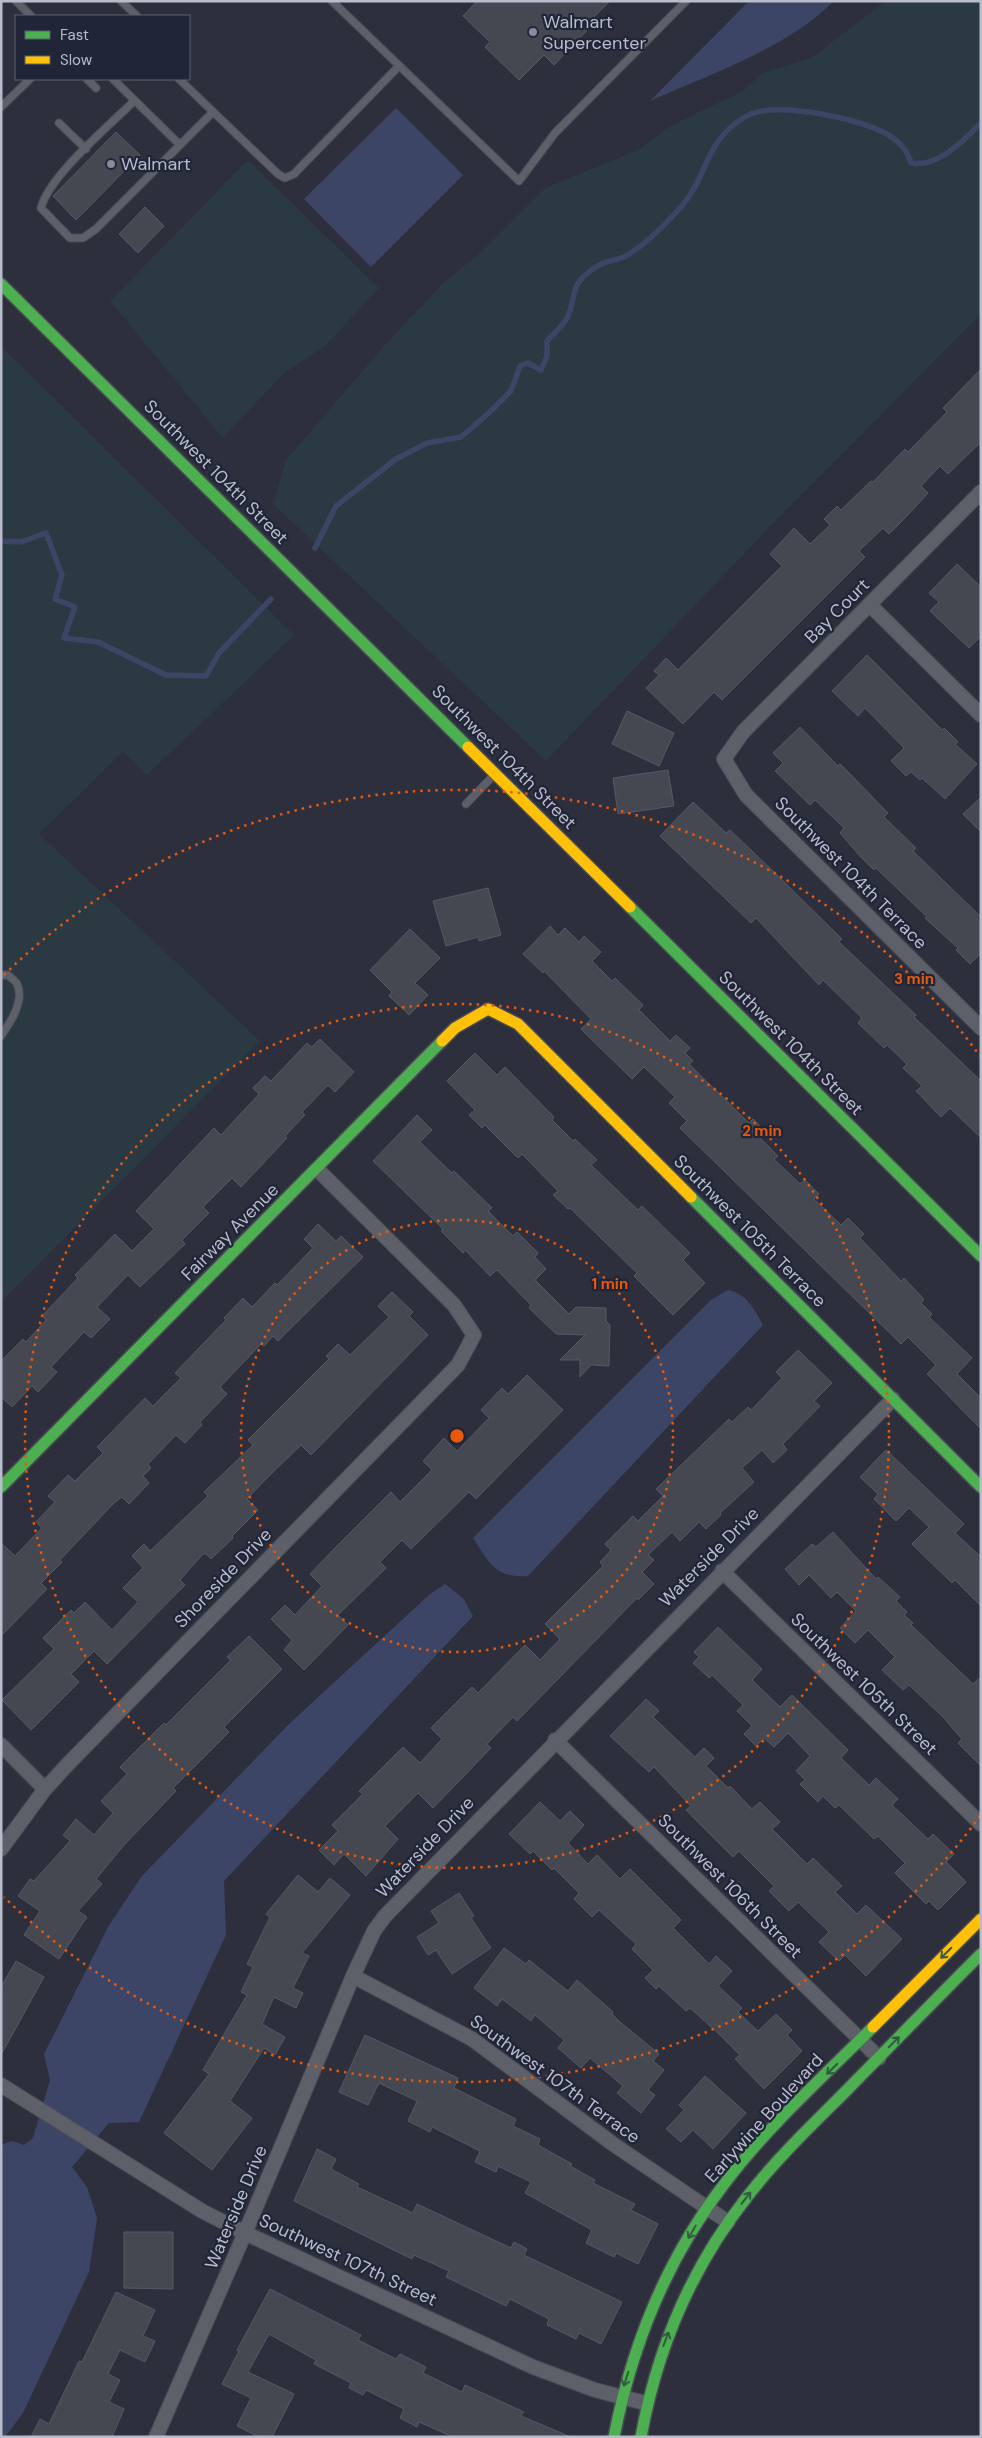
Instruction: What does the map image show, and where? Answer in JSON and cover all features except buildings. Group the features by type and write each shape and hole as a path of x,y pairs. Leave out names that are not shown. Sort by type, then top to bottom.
{"street":[{"name":"Southwest 104th Street","path":"1,284 981,1256"},
{"name":"Bay Court","path":"724,759 743,732 981,492"},
{"path":"870,605 981,715"},
{"name":"Southwest 104th Terrace","path":"724,759 746,795 981,1028"},
{"name":"Fairway Avenue","path":"1,1486 455,1028 488,1009"},
{"name":"Southwest 105th Terrace","path":"488,1009 518,1024 981,1487"},
{"name":"Shoreside Drive","path":"1,1849 45,1789 458,1365 474,1335 454,1305 317,1169"},
{"name":"Waterside Drive","path":"156,2437 246,2233 353,1976 374,1931 390,1910 893,1399"},
{"name":"Southwest 105th Street","path":"722,1571 981,1824"},
{"name":"Southwest 106th Street","path":"556,1740 878,2058"},
{"path":"1,1745 45,1789"},
{"name":"Earlywine Boulevard","path":"614,2437 620,2397 649,2316 661,2289 707,2209 742,2162 981,1919"},
{"path":"641,2437 645,2403 666,2339 694,2278 728,2222 771,2167 981,1954"},
{"name":"Southwest 107th Terrace","path":"353,1976 472,2039 613,2144 728,2222"},
{"name":"Southwest 107th Street","path":"3,2086 202,2211 246,2233 533,2367 573,2383 645,2403"}],"lane":[{"path":"16,1 30,15"},
{"path":"121,1 135,15"},
{"path":"332,1 519,181 555,133 686,1"},
{"path":"180,80 278,174 285,178 294,174 399,66"},
{"path":"1,107 29,80"},
{"path":"88,80 96,88"},
{"path":"114,80 180,145"},
{"path":"134,101 58,178 44,195 40,208 70,238 83,238 96,229 213,112"},
{"path":"59,123 86,149"},
{"path":"466,804 496,773"},
{"path":"1,975 8,975 17,984 18,1000 11,1021 1,1036"}],"shaded area":[{"path":"886,1 981,1 981,314 785,511 546,761 273,504 286,460 383,347 444,282 478,255 545,188 640,149 670,126 743,91 762,73 811,58"},
{"path":"248,160 379,288 326,345 284,373 223,438 110,301"},
{"path":"1,346 294,635 147,775 123,752 39,834 260,1041 1,1302"}],"water":[{"path":"749,1 834,1 794,33 771,46 723,70 650,101"},
{"path":"396,108 463,175 371,267 304,199"},
{"path":"728,1290 735,1292 745,1299 763,1325 528,1576 507,1574 494,1567 473,1538 711,1300"},
{"path":"445,1584 463,1598 473,1616 224,1881 226,1935 139,2122 109,2123 72,2167 87,2187 97,2218 89,2272 23,2413 5,2437 1,2437 1,2145 12,2141 24,2145 33,2138 50,2080 44,2054 108,1927 141,1877 289,1724 430,1594"}],"waterway":[{"path":"315,548 336,506 396,459 427,443 461,437 511,391 520,366 528,363 541,370 547,356 547,341 567,318 575,289 580,280 599,265 624,257 632,252 662,228 690,195 714,148 722,137 732,126 745,117 769,110 783,110 828,115 853,121 871,127 896,140 902,146 911,163 931,161 949,152 981,123"},
{"path":"1,541 21,542 46,533 62,575 55,599 75,607 64,638 98,642 166,675 206,676 219,653 271,599"}],"traffic: fast":[{"path":"1,284 468,747"},
{"path":"630,907 981,1256"},
{"path":"1,1487 442,1041"},
{"path":"691,1197 981,1487"},
{"path":"641,2437 656,2372 679,2311 693,2281 727,2224 783,2155 981,1954"},
{"path":"614,2437 631,2369 654,2304 669,2272 704,2212 759,2142 796,2102 873,2027"}],"traffic: slow":[{"path":"468,747 630,907"},
{"path":"442,1041 455,1028 488,1009 518,1024 691,1197"},
{"path":"873,2027 981,1919"}],"place":[{"name":"Walmart Supercenter","path":"533,32"},
{"name":"Walmart","path":"111,164"}]}
